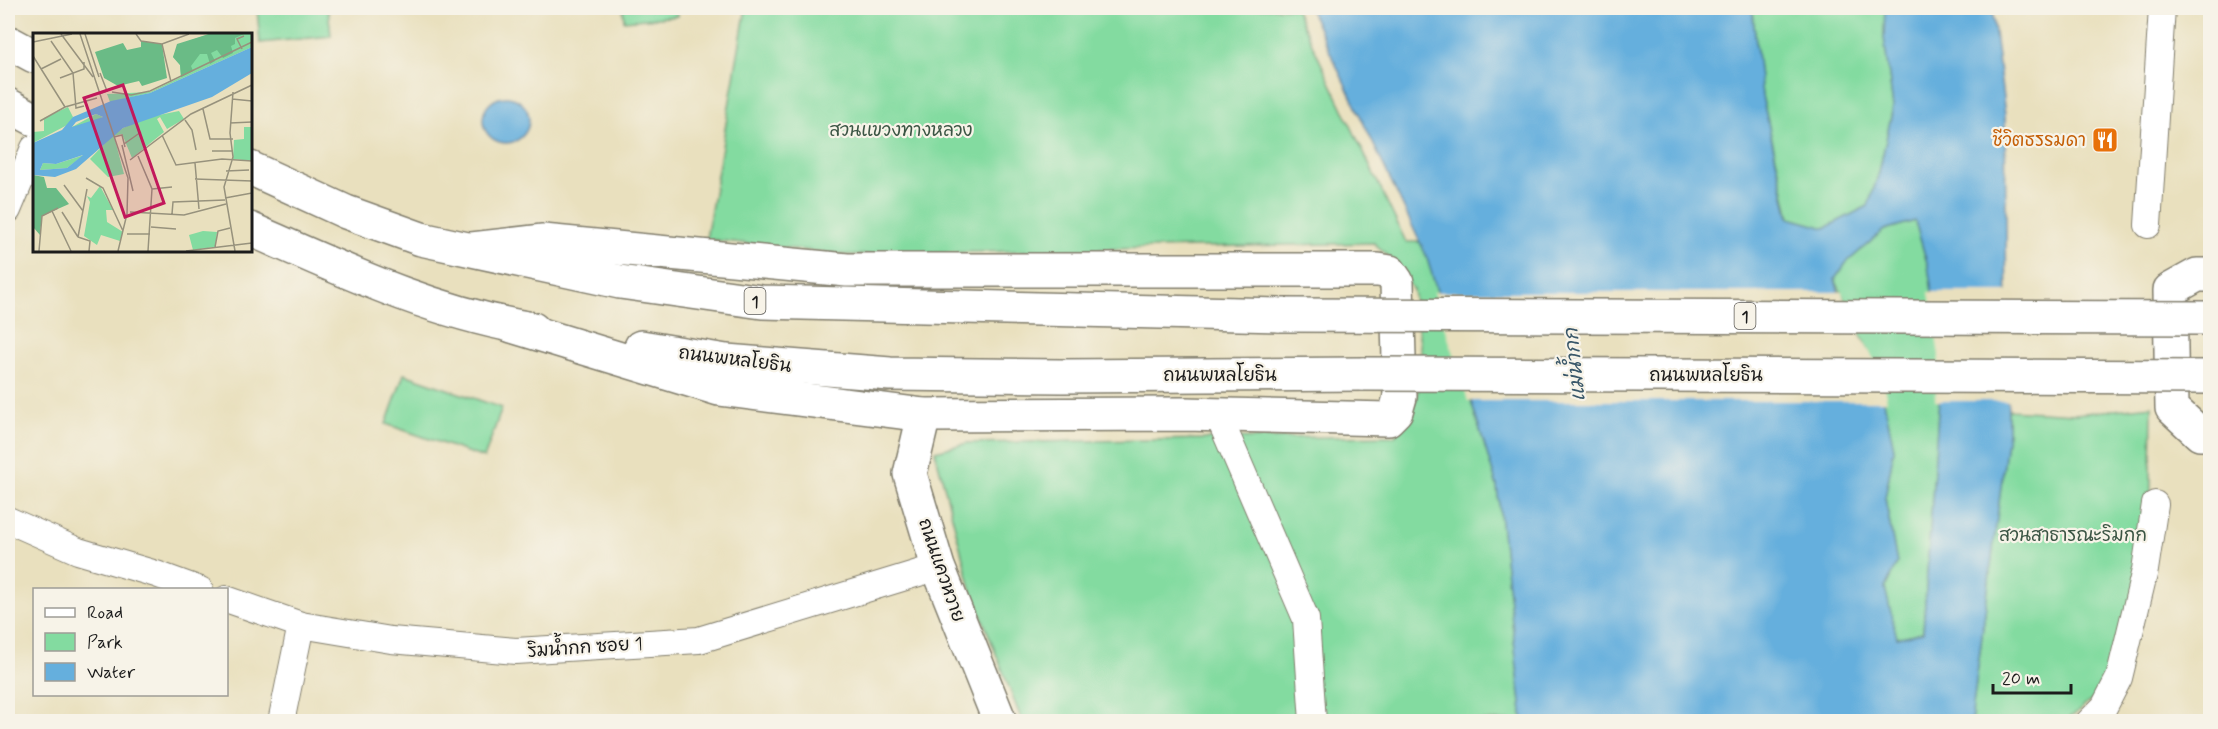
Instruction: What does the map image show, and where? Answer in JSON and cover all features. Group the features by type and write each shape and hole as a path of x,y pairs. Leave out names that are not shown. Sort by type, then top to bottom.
{"main road":[{"path":"8,42 33,55"},
{"path":"8,105 33,118"},
{"name":"1","path":"252,169 346,212 421,238 620,282 762,302 1280,315 2211,318"},
{"name":"ถนนพหลโยธิน","path":"252,230 366,280 442,309 512,326 726,361 890,374 2211,377"},
{"path":"472,249 543,241 847,270 1378,270 1390,272 1397,282 1400,398 1396,411 1388,419 1049,413 924,415 719,389 512,326"},
{"path":"2211,275 2197,275 2170,290 2172,408 2200,434 2211,433"},
{"name":"ถนนแควหวาย","path":"924,415 910,474 938,567 1000,722"}],"street":[{"path":"2148,225 2162,8"},
{"path":"8,210 33,150"},
{"path":"1218,415 1306,619 1313,722"},
{"path":"2089,722 2104,707 2119,678 2145,570 2155,504"},
{"path":"8,520 78,552 156,574 194,588"},
{"name":"ริมน้ำกก ซอย 1","path":"228,600 302,625 391,640 516,651 699,640 938,567"},
{"path":"280,722 302,625"}],"green space":[{"path":"257,8 328,8 331,36 260,43"},
{"path":"623,8 677,8 678,16 624,21"},
{"name":"สวนแขวงทางหลวง","path":"746,8 1295,8 1406,242 1420,242 1426,255 1497,486 1523,721 1022,721 971,589 935,451 968,443 1395,436 1417,398 1421,351 1413,290 1397,264 1374,243 847,255 706,239"},
{"path":"1752,8 1885,8 1884,37 1893,107 1879,173 1868,206 1825,228 1790,218 1762,96"},
{"path":"1915,221 1928,266 1942,354 1923,632 1896,638 1885,588 1897,563 1885,498 1894,449 1878,372 1835,279 1846,263 1884,230"},
{"path":"404,374 502,408 484,458 386,424"},
{"name":"สวนสาธารณะริมกก","path":"2152,406 2150,541 2119,678 2066,721 1971,722 2008,432 2008,410 2075,414"}],"water":[{"name":"แม่น้ำกก","path":"1309,8 1752,8 1762,96 1789,218 1825,228 1868,206 1879,173 1893,107 1884,37 1885,8 1992,8 2005,115 2008,432 1971,721 1523,721 1497,486 1426,255","holes":["1915,221 1928,266 1942,355 1923,632 1897,638 1885,588 1897,563 1885,498 1894,449 1878,372 1846,318 1835,279 1846,263 1884,230"]},
{"path":"506,97 522,104 529,120 522,136 506,143 490,136 483,120 490,104"}],"pier":[{"path":"1434,292 1842,292 1849,317 1881,371 1887,401 1468,401"},
{"path":"1929,292 2010,292 2011,401 1935,401 1939,355"}],"place":[{"name":"ชีวิตธรรมดา","path":"2105,140"}]}
